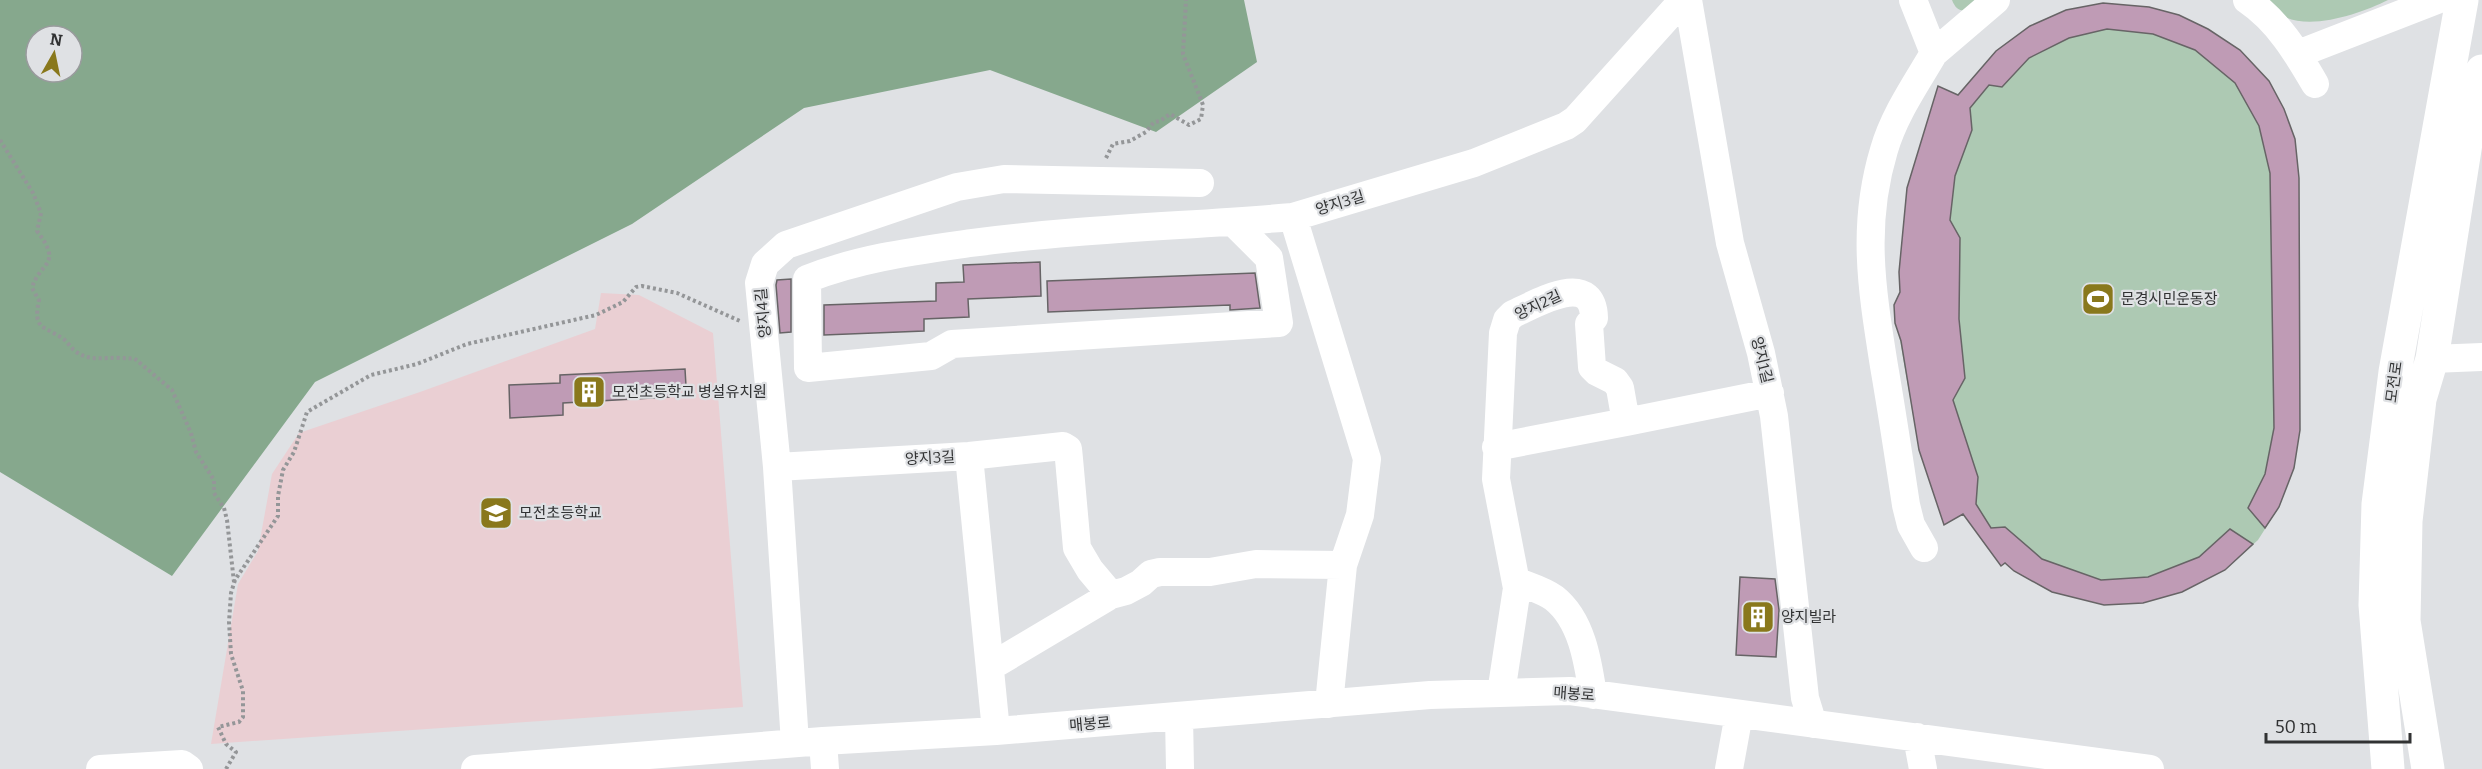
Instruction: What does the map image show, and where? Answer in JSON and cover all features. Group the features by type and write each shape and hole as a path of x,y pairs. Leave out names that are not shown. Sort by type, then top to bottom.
{"main road":[{"name":"모전로","path":"2388,769 2376,605 2378,504 2395,372 2462,0"},
{"name":"모전로","path":"2428,769 2404,621 2406,521 2420,399 2432,359 2466,142 2482,70"}],"street":[{"name":"양지3길","path":"808,368 807,279 837,267 910,251 1045,234 1293,217 1474,163 1566,126 1575,120 1683,0"},
{"name":"양지1길","path":"1688,0 1730,243 1774,416 1804,698 1813,724"},
{"path":"1913,0 1934,53"},
{"path":"1924,548 1911,525 1906,505 1876,312 1869,237 1870,216 1884,149 1894,124 1934,53 1996,0"},
{"path":"2247,0 2275,24 2298,54 2315,84"},
{"path":"2298,54 2437,0"},
{"name":"양지4길","path":"825,769 809,742 777,467 759,283 765,264 786,244 957,186 1004,179 1200,183"},
{"path":"1293,217 1367,459 1360,515 1343,565 1329,704"},
{"path":"767,368 808,368 931,356 952,344 1280,323 1269,258 1233,222"},
{"name":"양지2길","path":"1501,693 1516,581 1496,479 1496,447 1503,333 1513,314 1563,292 1573,291 1583,295 1591,302 1594,318 1589,324 1592,367 1615,381 1620,388 1626,422"},
{"path":"2432,359 2482,357"},
{"path":"1496,447 1770,393"},
{"name":"양지3길","path":"777,467 969,456 1063,446 1068,449 1077,548 1090,570 1111,595"},
{"path":"969,456 996,731"},
{"path":"990,667 1111,595 1126,591 1141,583 1151,574 1210,572 1256,564 1343,565"},
{"path":"1516,581 1545,593 1565,610 1584,647 1593,695"},
{"name":"매봉로","path":"475,769 809,742 996,731 1430,695 1570,691 2145,769"},
{"path":"1729,769 1739,714"},
{"path":"1179,716 1180,769"},
{"path":"1917,737 1923,769"},
{"path":"100,769 183,764 189,769"}],"path":[{"path":"1085,181 1103,164 1113,144 1130,141 1146,132 1154,122 1160,122 1170,114 1189,125 1201,119 1203,105 1183,54 1186,0"},
{"path":"0,140 33,193 41,213 37,231 45,240 50,259 32,288 39,300 36,312 40,324 45,330 64,339 73,350 85,357 100,360 134,358 172,390 191,433 196,452 214,480 214,493 224,508 234,583"},
{"path":"226,769 236,752 226,744 218,727 239,722 243,717 243,691 231,654 229,621 231,593 234,583 278,516 278,496 283,470 294,452 307,412 371,375 417,364 467,344 596,315 623,302 636,287 642,286 678,293 740,321 751,322 762,309"}],"shaded area":[{"name":"모전초등학교","path":"601,293 639,295 713,333 743,707 211,744 238,584 258,551 272,474 299,433 595,329"}],"green space":[{"path":"0,0 1244,0 1257,62 1156,132 990,70 804,108 632,224 315,382 172,576 0,472"},
{"path":"1952,0 1982,0 1969,9 1961,10"},
{"path":"2259,0 2388,0 2351,15 2308,22 2283,16"},
{"name":"문경시민운동장","path":"2103,3 2149,7 2179,15 2208,29 2240,50 2269,81 2295,139 2299,178 2300,430 2294,468 2279,507 2258,540 2225,570 2182,592 2104,605 2052,592 2014,571 1987,547 1963,514 1944,525 1919,450 1894,305 1900,292 1899,272 1907,188 1938,86 1958,95 1996,51 2030,26 2066,10"}],"building":[{"path":"2103,3 2149,7 2179,15 2208,29 2240,50 2269,81 2284,109 2295,139 2299,178 2300,430 2294,468 2279,507 2265,528 2248,508 2265,474 2274,428 2270,173 2259,126 2235,83 2195,50 2153,34 2107,29 2069,38 2029,58 2002,87 1989,85 1970,108 1972,130 1955,176 1950,220 1960,238 1959,319 1965,378 1953,400 1978,477 1976,504 1991,528 2005,527 2042,559 2101,580 2148,577 2199,557 2230,529 2253,544 2225,570 2182,592 2143,603 2104,605 2052,592 2014,571 2005,563 2001,566 1963,514 1944,525 1919,450 1901,341 1895,323 1894,305 1900,292 1899,272 1907,188 1938,86 1958,95 1996,51 2030,26 2066,10"},
{"path":"1040,262 1041,296 968,299 969,317 924,319 924,331 824,335 824,305 936,301 936,283 964,282 963,265"},
{"path":"1255,273 1260,308 1230,310 1230,305 1048,312 1047,281"},
{"path":"791,279 791,332 780,333 777,280"},
{"name":"모전초등학교 병설유치원","path":"685,369 686,386 668,387 669,397 563,403 563,415 510,418 509,385 560,383 560,375"},
{"name":"양지빌라","path":"1740,577 1775,579 1779,610 1776,657 1736,655"}],"place":[{"name":"문경시민운동장","path":"2098,299"},
{"name":"모전초등학교 병설유치원","path":"589,392"},
{"name":"모전초등학교","path":"496,513"},
{"name":"양지빌라","path":"1758,617"}]}
